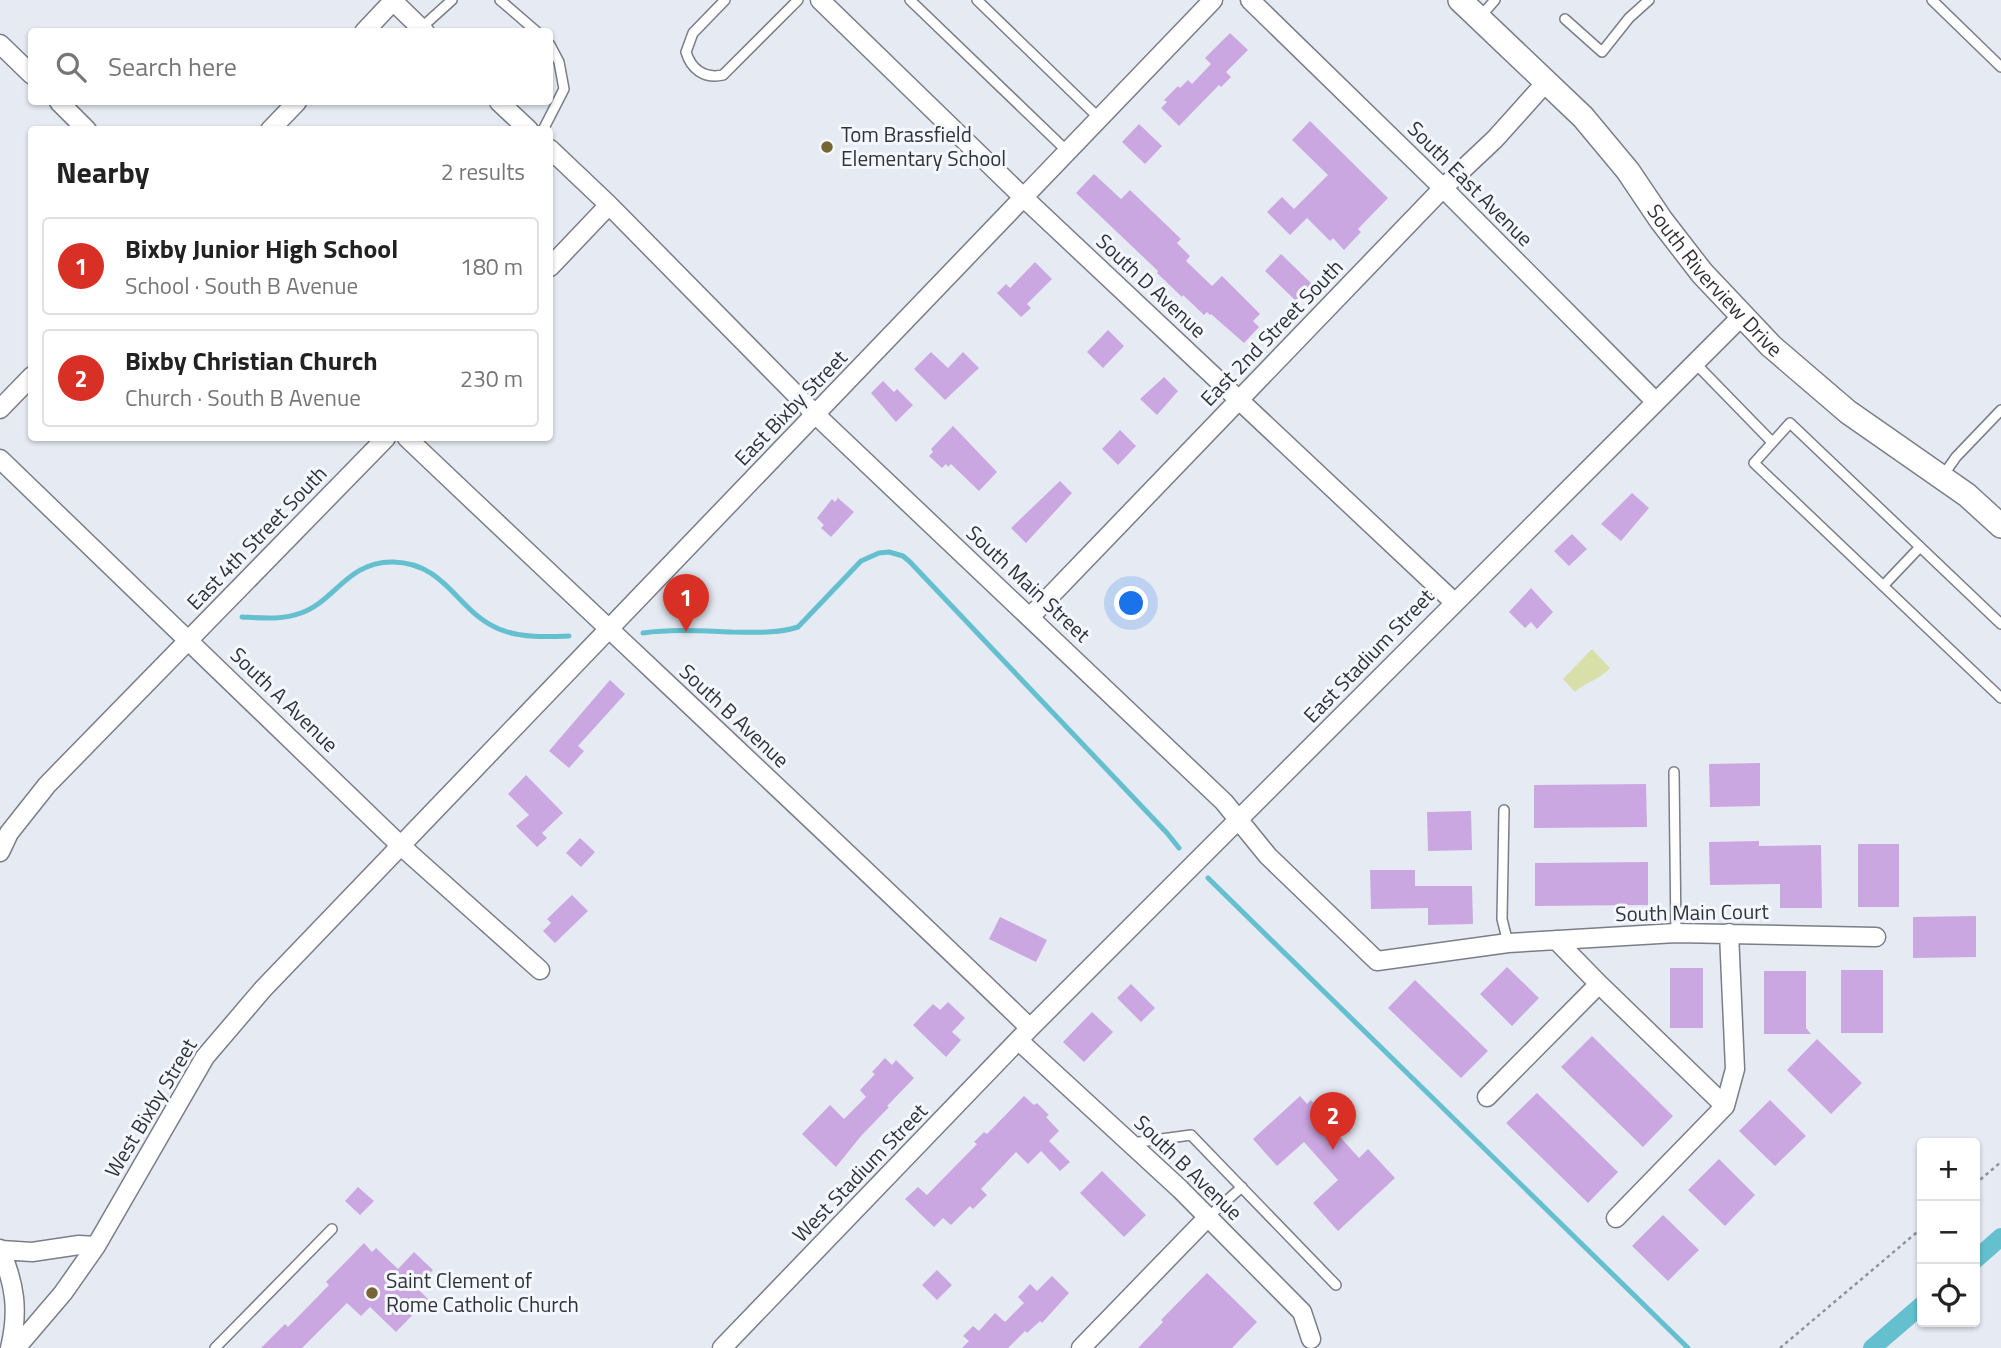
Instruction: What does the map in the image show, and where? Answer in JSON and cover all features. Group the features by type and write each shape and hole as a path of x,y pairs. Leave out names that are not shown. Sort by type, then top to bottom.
{"street":[{"path":"368,28 393,0 421,28"},
{"name":"South D Avenue","path":"820,0 1023,197 1454,602"},
{"name":"East Bixby Street","path":"400,845 1213,0"},
{"name":"South East Avenue","path":"1250,0 1443,188 1656,402"},
{"name":"South Riverview Drive","path":"1460,0 1547,81 1610,148 1702,273 1741,317 1817,387 1967,495 2001,526"},
{"path":"2,49 28,72"},
{"name":"East 2nd Street South","path":"1030,617 1443,188 1494,139 1547,81"},
{"path":"62,105 83,126"},
{"path":"274,126 294,105"},
{"path":"502,105 525,126"},
{"name":"South Main Street","path":"553,152 816,415 1224,802 1268,856 1377,961 1508,943"},
{"path":"553,264 609,205"},
{"name":"East Stadium Street","path":"1024,1034 1741,317"},
{"path":"0,409 28,380"},
{"name":"East 4th Street South","path":"0,852 9,833 47,785 383,441"},
{"name":"South B Avenue","path":"410,441 844,849 1130,1144 1180,1189 1302,1312 1311,1339"},
{"name":"South A Avenue","path":"0,459 400,845 540,970"},
{"name":"West Bixby Street","path":"16,1348 63,1293 96,1245 205,1057 263,989 400,845"},
{"name":"South Main Court","path":"1508,943 1676,933 1877,937"},
{"path":"1616,1218 1725,1106 1735,1069 1729,933"},
{"path":"1556,940 1725,1106"},
{"path":"1487,1097 1599,984"},
{"name":"West Stadium Street","path":"722,1348 1024,1034"},
{"path":"1081,1348 1207,1218"},
{"path":"10,1348 16,1322 14,1293 0,1250 32,1252 96,1245"}],"lane":[{"path":"425,28 452,0"},
{"path":"500,0 532,28"},
{"path":"725,0 693,33 687,52 695,68 713,78 723,75 798,0"},
{"path":"910,0 1067,151"},
{"path":"977,0 1100,119"},
{"path":"1478,18 1495,0"},
{"path":"1565,19 1602,52 1629,18 1648,0"},
{"path":"1932,0 2001,67"},
{"path":"545,126 564,89 559,62 553,51"},
{"path":"1695,363 1772,442"},
{"path":"1941,478 1956,457 2001,410"},
{"path":"2001,624 1790,423 1754,463 2001,698"},
{"path":"1883,586 1920,547"},
{"path":"1674,772 1676,933"},
{"path":"1504,810 1502,919 1508,943"},
{"path":"1130,1144 1191,1135 1336,1285"},
{"path":"1207,1218 1241,1187"},
{"path":"215,1348 332,1229"}],"path":[{"path":"1980,1180 2001,1162"},
{"path":"1780,1348 1917,1232"}],"green space":[{"path":"1592,649 1610,668 1575,692 1563,679"}],"building":[{"path":"1230,33 1248,50 1226,72 1231,77 1221,87 1219,85 1179,126 1161,108 1167,102 1164,100 1188,80 1192,84 1211,64 1205,58"},
{"path":"1310,121 1388,198 1358,229 1361,232 1344,250 1333,238 1330,241 1307,218 1290,235 1267,212 1282,197 1294,209 1328,175 1292,140"},
{"path":"1139,124 1162,146 1145,164 1122,142"},
{"path":"1094,174 1121,199 1130,190 1181,239 1177,243 1190,256 1186,261 1212,286 1222,276 1260,314 1253,321 1259,327 1244,343 1211,314 1207,312 1204,315 1183,295 1182,297 1076,193"},
{"path":"1281,254 1312,284 1296,301 1265,271"},
{"path":"1035,262 1052,279 1027,304 1031,308 1021,317 997,293 1006,284 1010,288"},
{"path":"1108,330 1124,346 1103,368 1087,352"},
{"path":"931,352 948,368 963,352 979,368 945,400 914,369"},
{"path":"1164,377 1178,391 1157,415 1140,399"},
{"path":"883,381 894,392 897,389 913,405 896,422 871,393"},
{"path":"953,426 997,472 979,491 951,464 942,468 929,456 933,452 931,449"},
{"path":"1120,430 1136,446 1118,465 1102,449"},
{"path":"1060,481 1072,493 1026,543 1011,528"},
{"path":"1632,493 1649,508 1621,541 1601,524"},
{"path":"838,498 854,512 831,537 821,528 824,525 817,518 832,499 835,502"},
{"path":"1572,534 1587,549 1569,566 1554,551"},
{"path":"1531,588 1553,612 1537,629 1531,622 1525,628 1509,612"},
{"path":"610,680 625,694 578,746 584,751 569,768 549,751"},
{"path":"1760,763 1760,806 1710,807 1709,764"},
{"path":"526,775 563,813 542,833 547,838 537,847 516,826 529,815 508,794"},
{"path":"1646,784 1647,827 1534,828 1534,785"},
{"path":"1471,811 1472,850 1428,851 1427,812"},
{"path":"580,838 595,852 581,867 566,853"},
{"path":"1759,841 1759,846 1821,845 1822,908 1780,908 1780,884 1710,885 1709,842"},
{"path":"1858,844 1899,844 1899,907 1858,907"},
{"path":"1648,862 1648,905 1535,906 1535,863"},
{"path":"1370,870 1415,870 1415,886 1472,886 1473,924 1428,925 1428,908 1371,909"},
{"path":"572,895 588,911 555,943 543,931 551,923 547,919"},
{"path":"1976,916 1976,957 1913,958 1913,917"},
{"path":"1000,917 1047,940 1036,962 989,939"},
{"path":"1507,967 1539,998 1512,1026 1480,994"},
{"path":"1670,968 1703,968 1703,1028 1670,1028"},
{"path":"1841,970 1883,970 1883,1033 1841,1033"},
{"path":"1764,971 1806,971 1806,1028 1811,1034 1764,1034"},
{"path":"1415,980 1488,1051 1461,1078 1388,1008"},
{"path":"1131,984 1155,1008 1141,1022 1117,998"},
{"path":"948,1002 965,1018 952,1032 961,1040 946,1057 913,1025 933,1004 940,1010"},
{"path":"1092,1012 1113,1032 1084,1062 1063,1042"},
{"path":"1592,1036 1673,1116 1643,1147 1561,1067"},
{"path":"1817,1039 1862,1083 1831,1114 1787,1070"},
{"path":"885,1058 892,1065 896,1060 914,1078 836,1167 802,1134 830,1105 844,1119 866,1097 860,1090"},
{"path":"1537,1093 1618,1172 1588,1203 1506,1123"},
{"path":"1024,1096 1034,1105 1037,1103 1049,1115 1046,1117 1059,1131 1049,1141 1070,1162 1060,1171 1041,1151 1028,1164 1016,1152 981,1189 987,1195 973,1209 970,1206 951,1225 943,1218 934,1227 905,1199 918,1187 927,1195 977,1144 974,1142 984,1132 987,1134"},
{"path":"1300,1096 1307,1104 1311,1100 1359,1158 1368,1149 1395,1178 1338,1231 1313,1203 1338,1180 1304,1142 1277,1166 1253,1139"},
{"path":"1770,1100 1806,1136 1775,1166 1739,1131"},
{"path":"1719,1159 1755,1195 1725,1226 1688,1190"},
{"path":"1102,1171 1146,1215 1124,1237 1080,1193"},
{"path":"358,1187 374,1201 360,1215 345,1201"},
{"path":"1663,1215 1699,1250 1668,1281 1632,1246"},
{"name":"Saint Clement of Rome Catholic Church","path":"364,1243 372,1252 376,1248 398,1269 414,1252 433,1270 416,1287 428,1299 396,1332 370,1307 361,1316 347,1303 302,1348 261,1348 285,1324 288,1327 329,1285 326,1282"},
{"path":"937,1270 952,1285 937,1300 922,1285"},
{"path":"1207,1273 1257,1322 1232,1348 1138,1348 1163,1322 1161,1320"},
{"path":"1052,1276 1069,1293 1042,1323 1040,1321 1027,1333 1025,1331 1008,1348 962,1348 969,1341 963,1336 973,1326 979,1331 995,1313 1005,1322 1024,1303 1018,1297 1030,1284 1037,1291"}],"waterway":[{"path":"643,633 765,632 798,627 861,561 879,553 889,552 903,556 1179,848"},
{"path":"242,617 279,618 301,613 313,608 364,568 377,563 393,562 411,564 426,570 439,579 472,612 499,629 543,637 569,636"},
{"path":"1208,878 1688,1348"},
{"path":"1980,1256 2001,1237"},
{"path":"1872,1348 1917,1309"}],"place":[{"name":"Tom Brassfield Elementary School","path":"827,147"},
{"name":"Bixby Junior High School","path":"686,632"},
{"name":"Bixby Christian Church","path":"1333,1150"},
{"name":"Saint Clement of Rome Catholic Church","path":"372,1293"}]}
